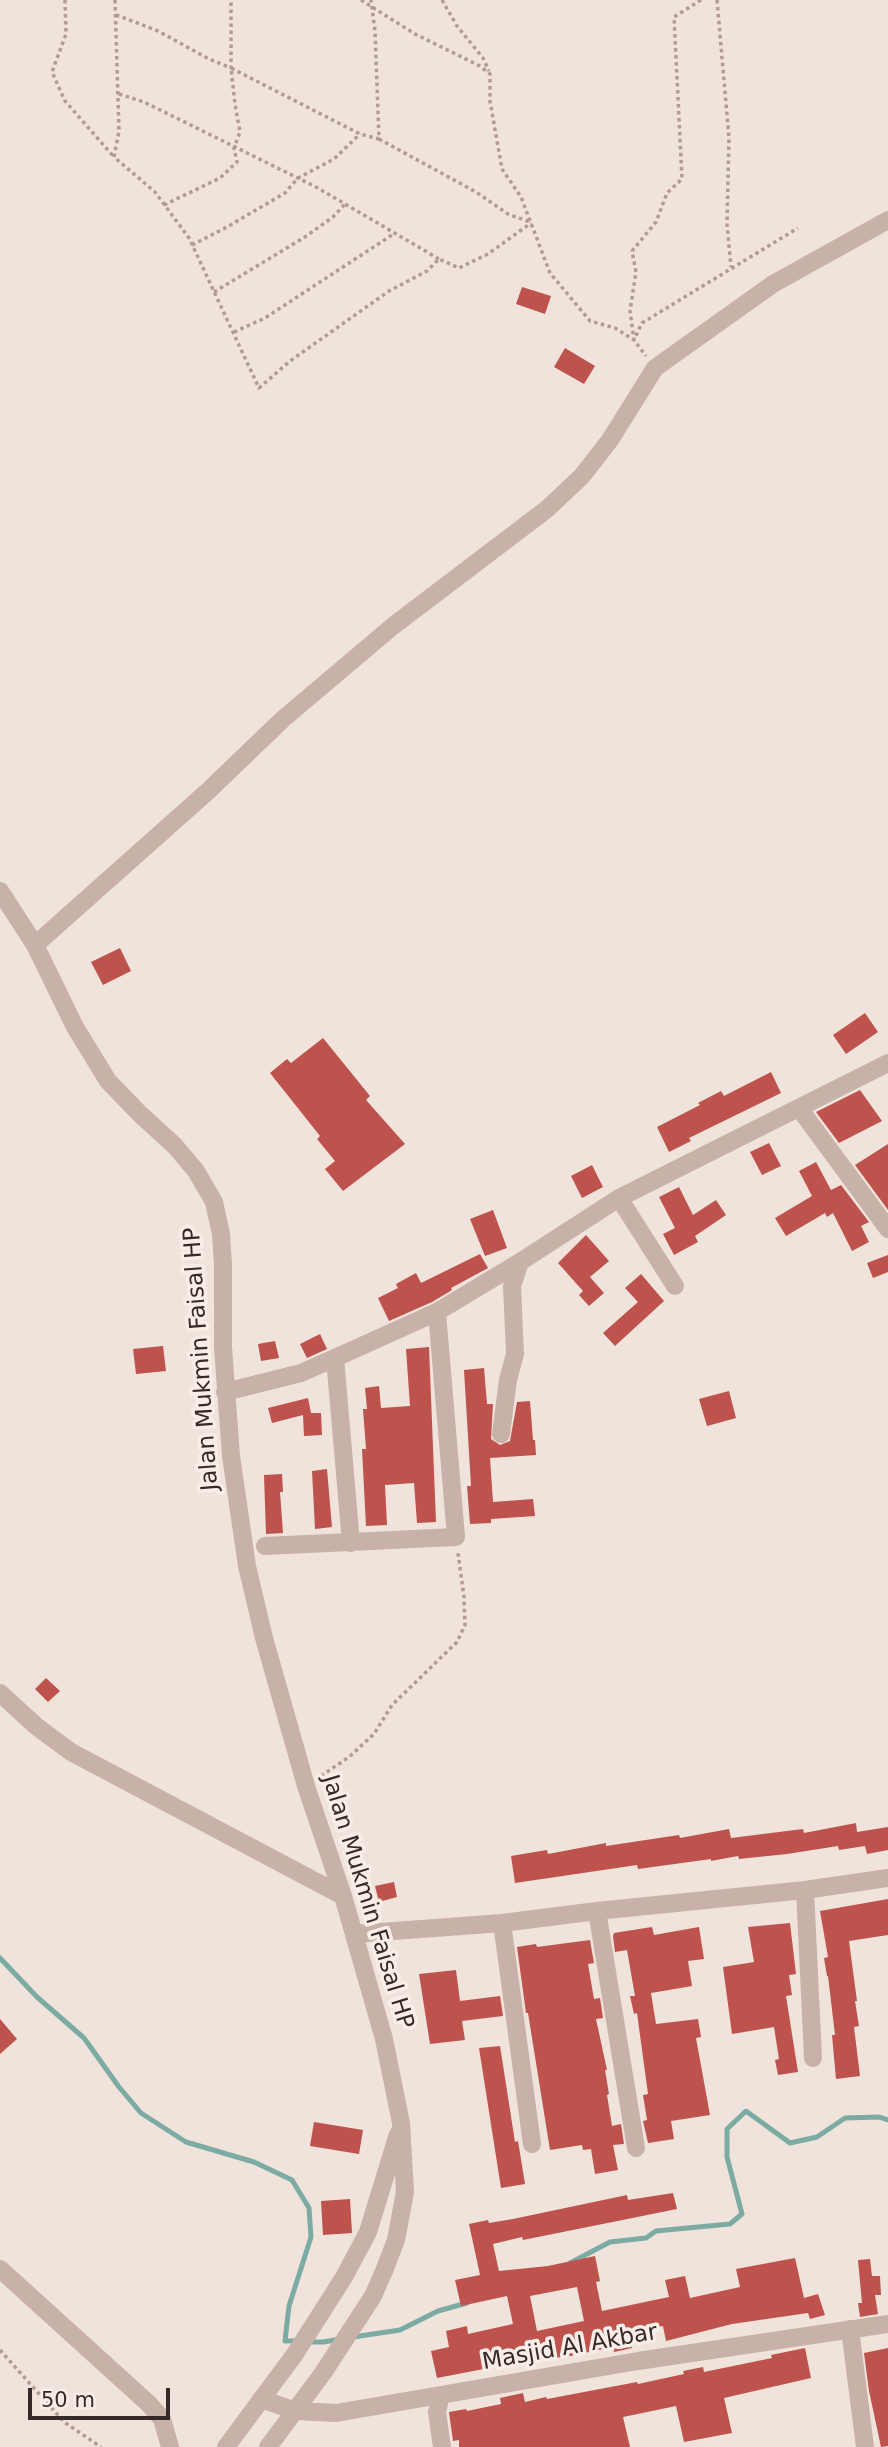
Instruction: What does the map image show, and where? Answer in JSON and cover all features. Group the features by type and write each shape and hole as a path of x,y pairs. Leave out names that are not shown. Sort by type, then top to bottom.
{"street":[{"path":"35,945 293,711 393,626 547,509 582,477 610,440 655,368 773,284 888,220"},
{"name":"Jalan Mukmin Faisal HP","path":"0,891 35,945 75,1027 108,1081 175,1146 196,1171 214,1202 221,1234 223,1264 225,1392 247,1566 264,1638 306,1786 344,1896 384,2039 401,2123 405,2192 396,2240 373,2296 296,2411 268,2447"},
{"path":"225,1392 301,1373 437,1312 619,1198 888,1063"},
{"path":"799,1108 888,1229"},
{"path":"619,1198 675,1286"},
{"path":"501,1434 515,1354 512,1286 520,1262"},
{"path":"265,1546 456,1537 437,1312"},
{"path":"335,1358 351,1543"},
{"path":"0,1693 36,1726 71,1752 344,1896"},
{"path":"354,1934 502,1923 805,1890 888,1878"},
{"path":"805,1890 813,2058"},
{"path":"597,1911 636,2148"},
{"path":"502,1923 531,2144"},
{"name":"Jalan Mukmin Faisal HP","path":"226,2447 295,2354 344,2277 368,2232 401,2123"},
{"path":"0,2269 149,2404 162,2419 170,2447"},
{"name":"Masjid Al Akbar","path":"261,2399 296,2411 336,2413 638,2361 888,2324"},
{"path":"850,2329 865,2447"},
{"path":"441,2395 437,2412 442,2447"}],"path":[{"path":"65,0 66,34 52,72 65,101 114,157 155,192 192,245 259,388 290,361 389,291 427,271 439,259"},
{"path":"114,157 119,131 115,0"},
{"path":"164,205 220,178 237,162 234,148 240,132 231,68 231,0"},
{"path":"361,0 371,2 415,34 480,66 490,74"},
{"path":"442,0 457,26 483,58 490,74 490,101 502,169 521,197 550,273 590,321 615,328 634,340 655,368"},
{"path":"634,340 631,311 636,272 632,251 656,222 667,193 682,178 674,17 701,0"},
{"path":"717,0 729,138 727,224 731,267"},
{"path":"371,2 375,31 379,139"},
{"path":"116,15 158,31 360,134 379,139 476,192 508,214 531,223"},
{"path":"119,94 144,102 298,178 459,268 488,254 531,223"},
{"path":"192,245 285,192 298,178 334,159 360,134"},
{"path":"215,292 305,237 345,204"},
{"path":"634,340 642,323 797,228"},
{"path":"234,332 275,311 395,233"},
{"path":"306,1786 349,1757 374,1734 392,1705 457,1642 465,1625 456,1537"},
{"path":"0,2350 64,2422 101,2447"}],"building":[{"path":"522,287 551,296 545,314 516,304"},
{"path":"565,348 595,366 584,384 554,367"},
{"path":"120,948 131,971 103,985 91,962"},
{"path":"865,1013 878,1032 846,1054 833,1035"},
{"path":"323,1038 370,1096 366,1100 405,1144 343,1191 325,1169 335,1161 317,1139 320,1136 270,1073 287,1059 291,1063"},
{"path":"771,1072 781,1093 689,1138 691,1141 669,1152 657,1127 721,1091 724,1096"},
{"path":"860,1090 882,1121 839,1143 816,1112"},
{"path":"769,1143 781,1166 762,1175 750,1152"},
{"path":"888,1144 888,1210 855,1165"},
{"path":"816,1162 831,1190 841,1185 869,1222 861,1226 869,1242 852,1251 833,1213 827,1217 825,1213 786,1236 775,1218 812,1196 799,1171"},
{"path":"592,1165 603,1187 582,1198 571,1176"},
{"path":"679,1187 693,1215 716,1200 726,1215 695,1236 698,1242 674,1255 663,1234 675,1228 659,1197"},
{"path":"493,1210 507,1248 485,1256 470,1219"},
{"path":"586,1235 609,1261 590,1277 604,1293 589,1306 579,1295 583,1291 558,1263"},
{"path":"480,1254 488,1268 451,1288 452,1290 432,1302 389,1321 378,1298 398,1288 396,1284 416,1273 421,1283"},
{"path":"888,1255 888,1272 873,1278 867,1263"},
{"path":"641,1274 664,1301 615,1346 603,1333 638,1302 625,1288"},
{"path":"320,1334 327,1349 307,1358 300,1344"},
{"path":"275,1341 279,1358 261,1361 258,1344"},
{"path":"163,1346 166,1371 136,1374 133,1349"},
{"path":"429,1347 436,1522 417,1523 414,1483 385,1485 387,1525 366,1526 362,1449 366,1449 363,1409 367,1409 365,1388 379,1386 381,1408 410,1406 406,1349"},
{"path":"484,1368 487,1404 493,1404 491,1439 500,1445 510,1441 517,1402 530,1401 535,1440 536,1455 490,1458 493,1502 533,1499 535,1516 491,1519 491,1523 470,1524 467,1486 471,1486 464,1370"},
{"path":"729,1391 736,1418 707,1426 699,1399"},
{"path":"308,1398 311,1413 321,1413 322,1435 304,1436 303,1415 272,1423 268,1408"},
{"path":"327,1469 332,1527 315,1529 312,1471"},
{"path":"282,1474 283,1492 280,1492 283,1533 266,1534 264,1475"},
{"path":"46,1678 60,1691 48,1702 35,1689"},
{"path":"856,1823 857,1832 888,1827 888,1850 867,1854 865,1846 839,1850 838,1846 787,1854 739,1859 738,1856 638,1869 637,1865 515,1883 511,1856 547,1850 548,1854 606,1843 606,1846 679,1835 680,1838 729,1829 731,1838 803,1829 804,1833"},
{"path":"394,1882 397,1897 379,1902 375,1886"},
{"path":"888,1899 888,1935 849,1941 857,2001 859,2026 854,2027 860,2076 836,2079 832,2035 835,2035 824,1958 828,1957 820,1911"},
{"path":"790,1923 796,1974 789,1975 792,1995 786,1996 798,2072 778,2075 775,2060 779,2059 774,2027 732,2034 723,1967 754,1962 748,1927"},
{"path":"652,1927 654,1935 699,1927 704,1959 688,1961 692,1986 651,1993 656,2024 698,2019 701,2037 696,2038 710,2115 671,2121 674,2139 648,2143 643,2121 647,2120 643,2095 648,2094 637,2013 634,2014 630,1996 635,1996 627,1950 615,1952 613,1936 614,1933"},
{"path":"590,1940 594,1963 588,1964 594,1999 600,1998 603,2018 596,2019 607,2070 607,2095 612,2126 621,2124 624,2144 613,2145 618,2170 595,2174 591,2149 583,2150 582,2145 550,2150 517,1947"},
{"path":"456,1970 460,2001 500,1996 503,2016 462,2021 465,2040 430,2044 419,1974"},
{"path":"0,2019 17,2039 0,2054"},
{"path":"500,2046 515,2142 518,2141 525,2184 501,2188 479,2048"},
{"path":"314,2122 363,2130 359,2154 310,2146"},
{"path":"673,2193 677,2209 493,2244 499,2271 548,2266 595,2256 600,2281 596,2282 602,2311 669,2297 665,2280 685,2276 690,2298 740,2287 736,2269 795,2258 804,2298 818,2294 825,2315 810,2319 808,2313 732,2324 666,2341 663,2326 628,2334 632,2348 614,2352 613,2347 570,2356 546,2357 437,2378 431,2351 449,2347 446,2331 467,2326 468,2334 513,2324 507,2296 461,2306 455,2280 480,2275 469,2224 513,2219 627,2195 628,2200","holes":["577,2287 584,2321 537,2331 530,2296"]},
{"path":"350,2199 352,2233 323,2235 321,2201"},
{"path":"870,2259 872,2276 880,2276 881,2295 875,2295 878,2314 860,2317 858,2303 862,2303 858,2260"},
{"path":"805,2348 811,2378 724,2398 732,2433 684,2442 676,2406 623,2417 630,2447 459,2447 459,2440 453,2441 449,2412 501,2404 500,2398 523,2393 525,2402 546,2397 547,2399 637,2382 638,2384 703,2367 704,2372"},
{"path":"888,2348 888,2446 881,2447 864,2353"}],"waterway":[{"path":"0,1958 37,1997 84,2038 141,2113 186,2142 254,2162 292,2180 309,2208 311,2237 289,2306 285,2341 298,2341"},
{"path":"570,2263 610,2242 646,2238 656,2231 730,2224 742,2214 727,2157 727,2129 746,2111 790,2143 817,2137 845,2118 879,2117 888,2120"},
{"path":"353,2337 400,2330 438,2311 467,2303"},
{"path":"308,2342 340,2339"}]}
